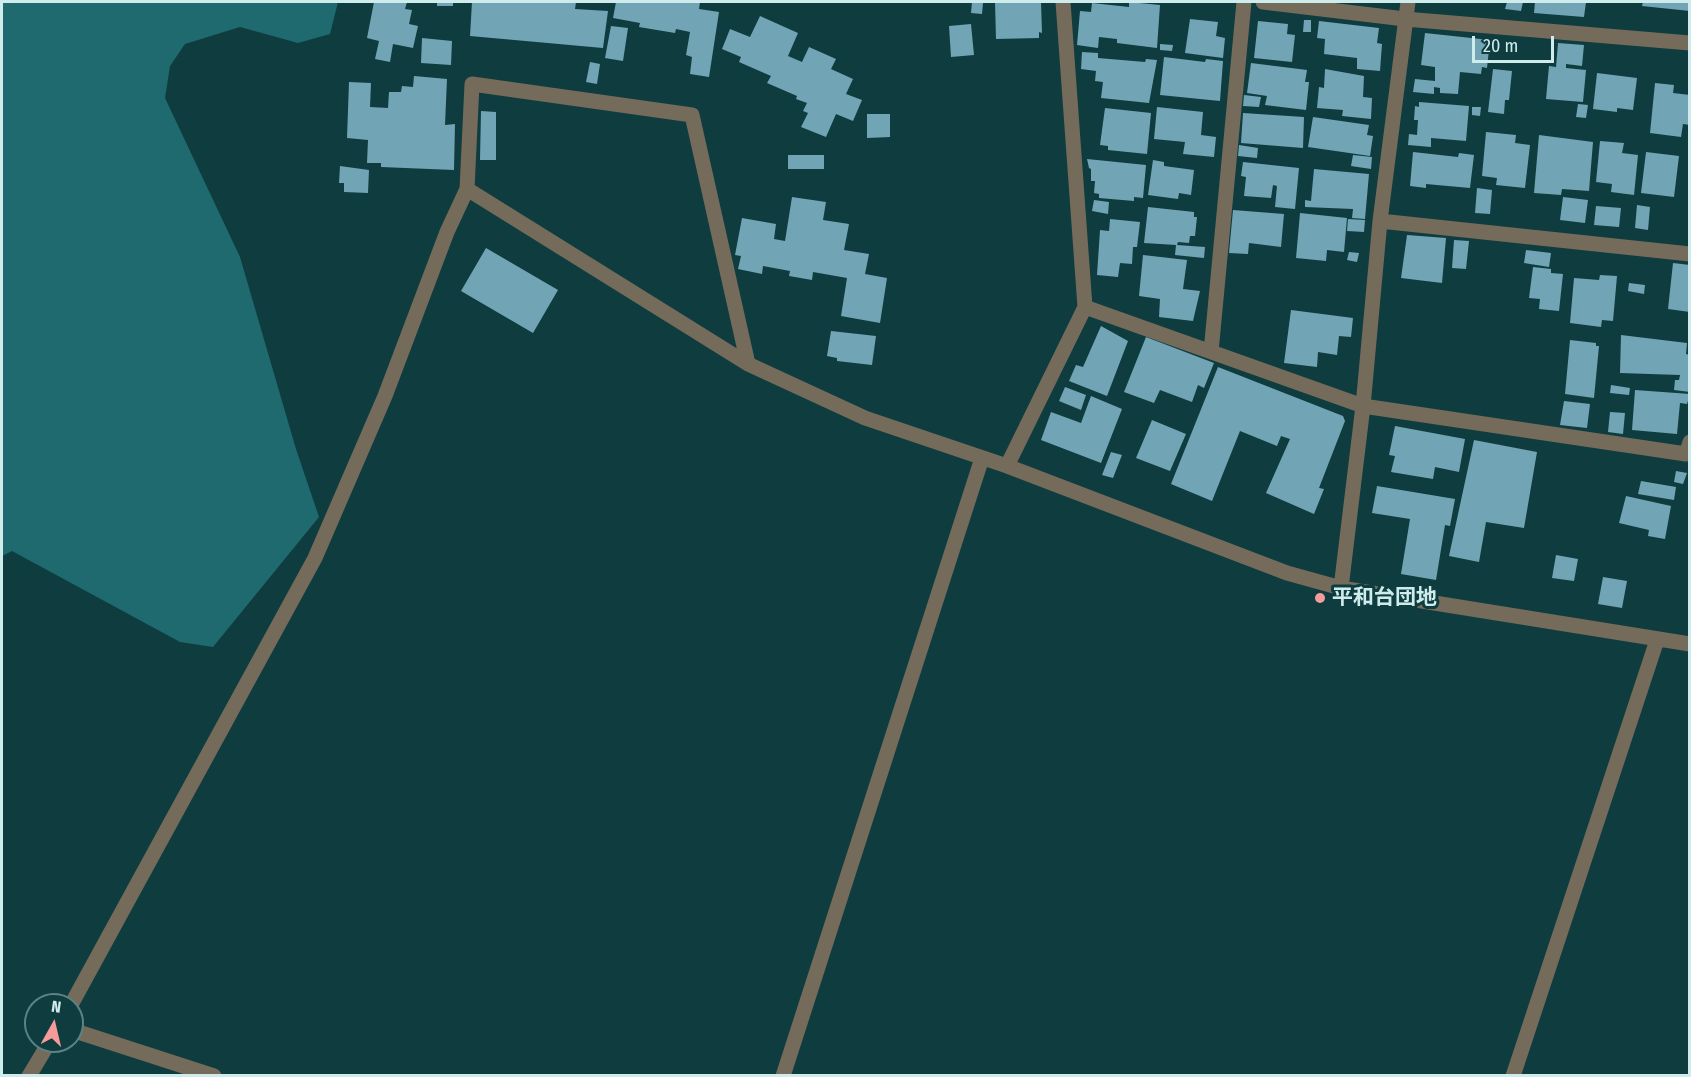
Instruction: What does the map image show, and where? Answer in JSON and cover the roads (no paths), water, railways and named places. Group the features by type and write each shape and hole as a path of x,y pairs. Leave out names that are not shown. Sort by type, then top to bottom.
{"street":[{"path":"1007,466 1085,307 1062,2"},
{"path":"1211,352 1244,2"},
{"path":"1263,2 1405,19 1689,43"},
{"path":"1341,588 1363,406 1380,221 1408,2"},
{"path":"78,993 315,558 385,396 447,232 467,189 472,84 692,115 748,364"},
{"path":"467,189 748,364 865,418 1007,466 1287,573 1341,588 1689,644"},
{"path":"1380,221 1689,254"},
{"path":"1085,307 1363,406 1686,454 1689,442"},
{"path":"783,1076 982,458"},
{"path":"1513,1076 1658,640"},
{"path":"84,1034 214,1076"},
{"path":"29,1076 43,1053"}],"place":[{"name":"平和台団地","path":"1320,598"}]}
